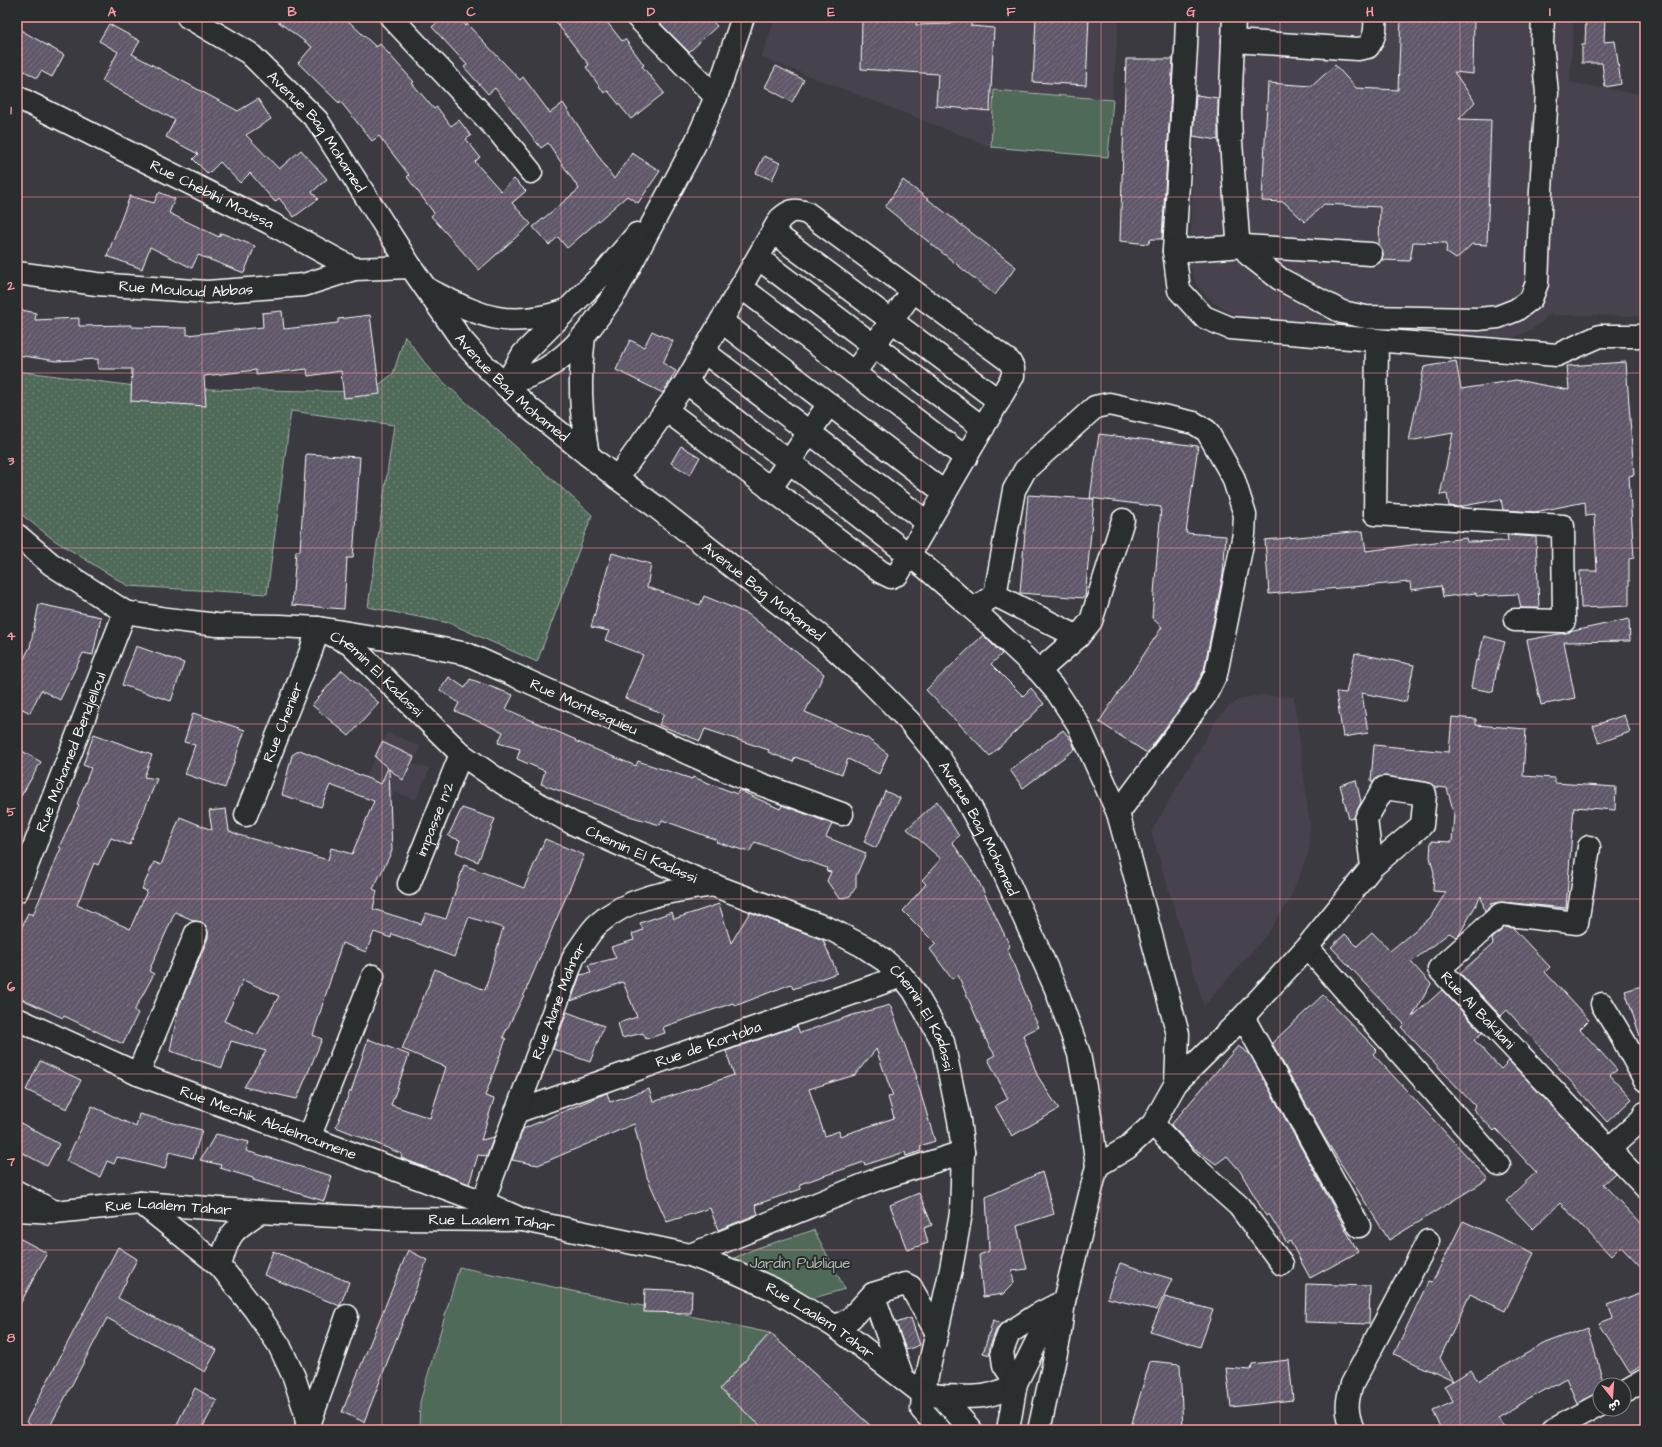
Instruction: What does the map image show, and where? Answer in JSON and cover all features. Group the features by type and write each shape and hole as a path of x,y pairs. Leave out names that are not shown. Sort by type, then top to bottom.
{"street":[{"name":"Avenue Bag Mohamed","path":"188,17 249,53 317,120 411,267 463,342 504,385 529,408 588,455 662,511 824,639 909,721 940,759 966,799 997,857 1056,989 1079,1054 1097,1166 1064,1301"},
{"path":"391,17 499,132 531,172"},
{"path":"637,17 716,97"},
{"path":"504,385 545,369 572,349 601,314 616,292 696,142 716,97 743,17"},
{"path":"1186,17 1186,47 1174,251 1179,290 1204,317 1230,328 1377,341 1557,354 1600,336 1645,336"},
{"path":"1234,17 1230,114 1231,142 1238,238 1249,255 1280,279 1342,312 1366,317 1478,319 1498,317 1516,310 1531,299 1537,283 1547,93 1542,44 1543,17"},
{"path":"1233,41 1358,49 1368,47 1373,40 1376,31 1375,17"},
{"name":"Rue Chebihi Moussa","path":"17,97 270,223 354,269"},
{"path":"504,385 516,363 523,354 604,273 637,234 669,192"},
{"path":"617,478 686,382 780,219 788,212 799,210 807,213 1009,361 1013,368 1013,376 966,458 898,574 891,577 886,575 770,489 666,410"},
{"path":"773,232 999,401"},
{"path":"1174,251 1244,246 1371,254"},
{"path":"758,258 983,428"},
{"path":"354,269 411,267"},
{"name":"Rue Mouloud Abbas","path":"17,273 97,284 207,292 304,285 354,269"},
{"path":"741,287 966,458"},
{"path":"426,288 481,315 502,320 537,318 566,310"},
{"path":"854,373 913,291"},
{"path":"721,321 945,493"},
{"path":"584,336 580,366 580,395 582,425 588,455"},
{"path":"1377,341 1375,514 1563,526 1564,621 1515,620"},
{"path":"703,352 928,522"},
{"path":"686,382 926,568 1039,670 1057,692 1078,724 1118,813 1178,1034 1176,1083"},
{"path":"770,489 829,404"},
{"path":"973,609 995,595 1014,490 1025,470 1095,407 1109,404 1194,424 1207,431 1233,477 1245,515 1244,534 1216,674 1205,696 1118,813"},
{"path":"1039,670 1078,637 1091,621 1123,520"},
{"name":"Chemin El Kadassi","path":"17,535 52,564 125,612 217,625 318,628 350,644 461,754 504,784 572,823 697,879 832,930 863,946 884,960 902,976 914,991 942,1042 958,1113 963,1152 961,1213 937,1333 932,1395 922,1410 940,1430"},
{"path":"995,595 1078,637"},
{"name":"Rue Mohamed Bendjelloul","path":"17,891 125,612"},
{"name":"Rue Montesquieu","path":"318,628 467,654 741,777 842,814"},
{"name":"Rue Chenier","path":"246,815 311,651 318,628"},
{"name":"impasse n°2","path":"409,884 461,754"},
{"name":"Rue Al Bakilani","path":"1589,847 1577,923 1501,914 1439,969 1645,1187"},
{"path":"1097,1166 1127,1148 1153,1124 1176,1083 1243,1017 1307,947 1372,867"},
{"name":"Rue Alane Mahnar","path":"483,1202 574,956 598,924 625,905 665,892 716,885"},
{"path":"138,1074 196,933"},
{"path":"1307,947 1499,1165"},
{"path":"309,1138 373,976"},
{"name":"Rue de Kortoba","path":"516,1112 902,976"},
{"path":"1602,1004 1645,1080"},
{"path":"1243,1017 1359,1226"},
{"name":"Rue Mechik Abdelmoumene","path":"17,1019 138,1074 483,1202 523,1220"},
{"path":"1609,1149 1642,1119 1645,1113"},
{"path":"1153,1124 1184,1156 1239,1206 1282,1264"},
{"path":"690,1255 876,1180 963,1152"},
{"path":"17,1192 55,1212"},
{"path":"141,1203 220,1266 255,1310 279,1345 294,1377 305,1411 308,1429"},
{"name":"Rue Laalem Tahar","path":"17,1210 55,1212 141,1203 260,1212 393,1219 523,1220 690,1255 733,1271 773,1290 836,1327 902,1376 932,1395 971,1430"},
{"path":"220,1266 229,1237 236,1228 260,1212"},
{"path":"1354,1430 1350,1421 1347,1406 1347,1398 1352,1384 1428,1241"},
{"path":"836,1327 851,1318 873,1294 900,1284 905,1284 910,1287 937,1333"},
{"path":"873,1294 902,1376"},
{"path":"1008,1430 1016,1382 1039,1337 1064,1301"},
{"path":"1016,1382 1004,1365 1002,1351 1009,1333 1037,1315 1064,1301"},
{"path":"1040,1429 1059,1339 1064,1301"},
{"path":"308,1429 346,1316"},
{"path":"1632,1387 1645,1380"},
{"path":"932,1395 977,1396 992,1394 1004,1391 1016,1382"},
{"path":"1553,1430 1592,1409"}],"shaded area":[{"path":"776,17 1119,17 1108,157 991,147 761,57"},
{"path":"1200,17 1574,17 1570,82 1645,95 1645,316 1548,315 1541,323 1529,331 1515,337 1494,339 1244,319 1214,303 1197,286 1189,264"},
{"path":"1261,695 1294,697 1310,826 1309,851 1290,900 1265,937 1204,1006 1151,832 1215,722 1228,707 1242,698"},
{"path":"388,732 421,747 412,763 430,768 416,800 394,792 393,797 362,783"}],"green space":[{"path":"994,90 1113,100 1108,157 991,147"},
{"path":"405,336 430,370 592,515 537,662 449,623 368,607 394,425 291,411 267,594 128,586 54,540 17,511 17,371 151,388 369,392 393,374"},
{"name":"Jardin Publique","path":"814,1230 845,1289 810,1299 732,1259 757,1248"},
{"path":"459,1267 770,1333 875,1430 419,1430 420,1402"}],"building":[{"path":"272,17 344,17 376,47 380,44 414,82 412,83 434,109 437,107 451,126 459,120 471,136 466,139 480,157 475,162 501,191 514,179 526,191 512,203 531,224 479,270 431,216 434,213 407,177 409,175 379,136 372,141 340,101 339,103 298,63 312,47"},
{"path":"443,17 458,17 466,26 467,24 520,80 523,77 550,113 563,103 614,179 632,153 660,171 638,203 627,196 567,248 558,237 549,245 533,227 579,189 548,143 541,148 495,88 488,94 464,67 467,65 432,27"},
{"path":"552,17 603,17 622,41 625,39 644,65 642,66 664,93 631,119 608,91 604,93 586,67 589,65"},
{"path":"657,17 708,17 717,26 689,52 662,25"},
{"path":"862,17 917,17 916,25 951,24 952,17 971,17 971,26 994,28 990,111 936,106 938,74 861,69"},
{"path":"1036,17 1089,17 1086,85 1033,82"},
{"path":"1401,17 1474,17 1473,74 1454,72 1475,102 1459,119 1491,120 1487,245 1472,244 1456,259 1446,252 1447,243 1413,242 1410,261 1382,260 1382,249 1379,245 1380,207 1324,204 1305,222 1284,202 1262,201 1268,83 1312,86 1335,65 1356,88 1398,90"},
{"path":"1586,17 1605,17 1604,42 1615,41 1621,84 1605,87 1602,63 1582,63 1582,45 1585,45"},
{"path":"109,24 140,41 132,54 238,111 258,99 271,119 246,135 279,169 301,150 327,179 312,192 318,199 294,217 279,198 275,202 250,173 240,183 220,162 208,174 193,159 198,154 166,137 175,120 102,81 118,52 99,41"},
{"path":"17,28 64,55 52,77 41,71 37,78 17,67"},
{"path":"1126,59 1173,59 1162,239 1151,239 1148,244 1120,241"},
{"path":"776,66 804,80 792,102 765,87"},
{"path":"1196,95 1218,98 1218,140 1193,136"},
{"path":"764,156 780,163 772,180 756,173"},
{"path":"903,180 1016,267 995,295 885,207"},
{"path":"159,192 175,199 169,213 219,237 221,233 255,246 244,273 198,255 192,268 150,247 142,269 107,256 130,196 154,203"},
{"path":"17,309 36,313 35,320 79,318 79,326 131,325 131,327 187,328 187,335 263,327 262,313 282,311 284,329 338,323 338,319 370,315 380,394 344,398 341,371 308,376 307,369 256,375 256,370 204,376 206,406 131,401 132,369 98,369 98,359 56,361 17,355"},
{"path":"652,331 673,341 663,363 676,371 663,393 616,370 630,340 644,347"},
{"path":"1456,361 1461,389 1516,380 1569,390 1567,366 1626,362 1634,475 1629,476 1634,558 1629,559 1629,606 1581,608 1580,571 1597,571 1594,515 1586,516 1585,502 1535,512 1503,510 1501,499 1458,507 1449,506 1447,494 1440,495 1453,433 1409,441 1424,367"},
{"path":"1099,434 1198,446 1186,533 1226,536 1223,574 1204,670 1194,689 1147,753 1099,722 1162,627 1152,618 1161,507 1090,498"},
{"path":"681,446 700,457 690,475 671,463"},
{"path":"306,454 360,457 353,558 347,558 344,609 292,605 296,551 300,551"},
{"path":"1028,495 1094,499 1085,598 1020,593"},
{"path":"1363,531 1366,551 1466,538 1467,542 1508,541 1507,535 1536,537 1539,608 1521,608 1518,594 1476,596 1476,593 1443,597 1441,586 1411,590 1410,582 1269,594 1265,540"},
{"path":"612,553 651,564 647,587 700,605 704,596 748,614 824,674 805,712 867,738 888,754 879,774 848,759 842,774 795,757 793,762 768,752 769,750 705,729 700,741 659,725 664,714 625,698 643,655 605,640 609,631 591,627"},
{"path":"39,604 101,617 93,655 83,653 60,700 41,690 30,713 17,706 17,672 30,647"},
{"path":"1629,619 1630,641 1564,642 1575,698 1541,705 1527,640"},
{"path":"983,635 1002,654 991,664 1023,696 1031,688 1044,704 990,756 926,690"},
{"path":"1484,636 1505,642 1496,673 1493,692 1471,688 1476,660 1478,661"},
{"path":"136,646 184,663 171,701 122,685"},
{"path":"1355,653 1414,665 1406,702 1362,693 1368,733 1343,737 1336,692 1346,693"},
{"path":"342,670 379,703 349,736 312,705"},
{"path":"449,677 465,688 470,679 513,695 506,709 576,740 575,741 636,766 638,761 692,779 693,777 737,794 739,790 780,809 782,805 832,824 826,837 866,853 856,876 856,887 850,896 843,898 838,897 827,881 831,872 826,871 827,868 755,842 749,852 716,842 717,840 662,820 660,825 626,815 541,784 545,771 517,759 520,749 498,743 503,732 455,711 459,703 440,690"},
{"path":"193,713 245,730 225,788 185,774 195,745 184,742"},
{"path":"1624,715 1630,732 1599,743 1593,726"},
{"path":"1452,717 1476,719 1476,725 1526,729 1523,776 1554,778 1555,783 1616,787 1615,810 1574,807 1566,908 1502,902 1490,904 1492,906 1485,912 1481,896 1457,937 1449,933 1411,962 1431,984 1412,1017 1442,990 1482,1033 1474,1040 1501,1069 1509,1061 1615,1173 1603,1184 1645,1228 1645,1271 1621,1246 1611,1256 1560,1203 1533,1229 1506,1201 1536,1172 1496,1129 1494,1131 1473,1109 1475,1106 1401,1027 1404,1024 1331,947 1345,934 1357,946 1372,932 1390,951 1430,918 1446,892 1433,891 1434,873 1430,857 1431,841 1452,842 1454,813 1447,788 1435,787 1427,782 1386,776 1379,777 1373,782 1371,781 1374,745 1449,752"},
{"path":"1063,730 1072,741 1075,749 1023,788 1010,770"},
{"path":"94,734 152,755 144,777 157,779 130,845 111,838 98,865 94,863 77,905 130,929 147,891 142,889 154,862 161,865 180,817 212,830 209,811 226,809 229,831 242,836 328,860 331,848 352,854 374,801 330,785 321,807 282,795 292,755 300,750 381,784 388,768 375,757 382,742 414,757 403,780 389,769 392,851 373,889 377,891 373,909 421,924 426,913 446,919 464,865 524,888 545,839 584,855 523,997 503,1037 506,1039 485,1096 494,1099 481,1140 494,1137 487,1156 478,1155 469,1184 401,1158 402,1154 336,1127 350,1091 351,1092 368,1039 409,1055 391,1105 430,1118 446,1067 402,1049 435,969 485,990 503,928 469,917 454,957 392,934 391,938 374,932 366,952 342,943 313,1035 322,1039 297,1099 244,1087 266,1051 231,1041 222,1068 170,1051 179,1006 208,938 206,926 201,922 195,921 175,912 149,971 154,974 134,1011 138,1013 123,1044 64,1016 63,1018 17,997 17,986 22,974 17,972 17,938 28,913 33,915 61,848 59,847 79,805 77,804 91,768 83,765","holes":["243,980 279,996 257,1035 224,1021"]},
{"path":"17,748 41,762 17,803"},
{"path":"1356,780 1361,802 1354,818 1349,819 1340,785"},
{"path":"885,791 900,798 876,848 864,842"},
{"path":"937,801 959,836 952,842 978,880 1010,946 1007,948 1031,1008 1030,1009 1039,1027 1023,1035 1037,1075 1059,1109 1012,1136 995,1106 1008,1099 988,1059 995,1055 988,1044 958,975 952,979 930,949 936,944 903,911 926,884 922,880 941,859 907,829"},
{"path":"462,808 495,819 478,862 456,852 460,840 448,836"},
{"path":"719,904 731,943 750,912 823,940 837,973 793,989 791,984 735,1006 733,1003 663,1027 665,1033 646,1039 643,1033 622,1038 618,1023 637,1017 623,982 571,1001 580,975 591,973 588,965 616,958 611,947 634,940 632,934 643,930 640,923 672,912 674,919"},
{"path":"1505,927 1513,928 1550,967 1545,972 1589,1020 1580,1029 1617,1070 1610,1075 1632,1099 1607,1122 1507,1010 1501,1016 1460,973 1493,944 1492,939"},
{"path":"1645,985 1645,1041 1642,1042 1625,991"},
{"path":"1323,995 1377,1050 1373,1054 1488,1179 1389,1240 1324,1137 1272,1043"},
{"path":"890,1005 917,1078 935,1141 920,1146 921,1151 906,1156 905,1152 865,1165 864,1162 800,1184 801,1189 755,1205 758,1214 718,1230 710,1208 667,1222 647,1177 634,1124 538,1165 512,1160 523,1129 604,1094 607,1093 610,1102 649,1089 653,1102 734,1075 726,1051 797,1026 800,1033 853,1015","holes":["876,1049 893,1096 888,1097 894,1118 840,1136 839,1131 825,1136 809,1089 855,1075"]},
{"path":"567,1012 604,1026 590,1062 553,1049"},
{"path":"1238,1046 1250,1054 1358,1252 1310,1278 1290,1241 1287,1243 1269,1214 1266,1216 1240,1171 1227,1156 1216,1164 1191,1146 1171,1125"},
{"path":"40,1061 81,1080 67,1109 26,1090"},
{"path":"92,1106 136,1127 139,1114 202,1130 193,1158 169,1152 165,1169 117,1157 114,1164 107,1161 100,1177 66,1161"},
{"path":"17,1121 59,1144 47,1166 17,1150"},
{"path":"216,1134 249,1142 246,1151 332,1176 324,1201 253,1180 253,1178 220,1168 221,1165 200,1160"},
{"path":"1042,1172 1054,1214 1017,1226 1027,1269 1012,1271 1014,1283 1003,1294 983,1297 979,1255 989,1251 986,1197"},
{"path":"919,1193 932,1225 924,1228 928,1243 907,1250 890,1205"},
{"path":"1463,1221 1534,1253 1505,1311 1470,1294 1440,1358 1453,1381 1394,1354 1428,1282 1432,1283"},
{"path":"17,1237 47,1253 17,1310"},
{"path":"118,1247 137,1259 118,1298 217,1350 205,1372 107,1318 48,1430 38,1430 26,1422"},
{"path":"408,1250 427,1260 364,1422 342,1412"},
{"path":"273,1251 349,1282 340,1306 264,1275"},
{"path":"1120,1263 1172,1279 1157,1310 1107,1298"},
{"path":"1306,1284 1370,1286 1369,1324 1305,1322"},
{"path":"645,1289 692,1291 691,1313 644,1312"},
{"path":"1645,1291 1645,1363 1630,1373 1599,1323 1613,1318 1608,1305"},
{"path":"1165,1297 1213,1310 1200,1347 1150,1331"},
{"path":"911,1318 920,1345 906,1350 896,1323"},
{"path":"993,1320 1002,1323 997,1328 990,1346 990,1355 983,1353"},
{"path":"1588,1327 1602,1377 1592,1377 1592,1396 1577,1403 1566,1378 1498,1417 1506,1430 1442,1430 1433,1411 1453,1402 1444,1386 1471,1370 1478,1381 1545,1343"},
{"path":"770,1333 875,1430 765,1430 720,1389"},
{"path":"1289,1360 1293,1400 1231,1407 1226,1368 1251,1370 1252,1364"},
{"path":"1150,1361 1180,1364 1183,1430 1130,1430"},
{"path":"195,1388 217,1401 201,1430 174,1430"}]}
